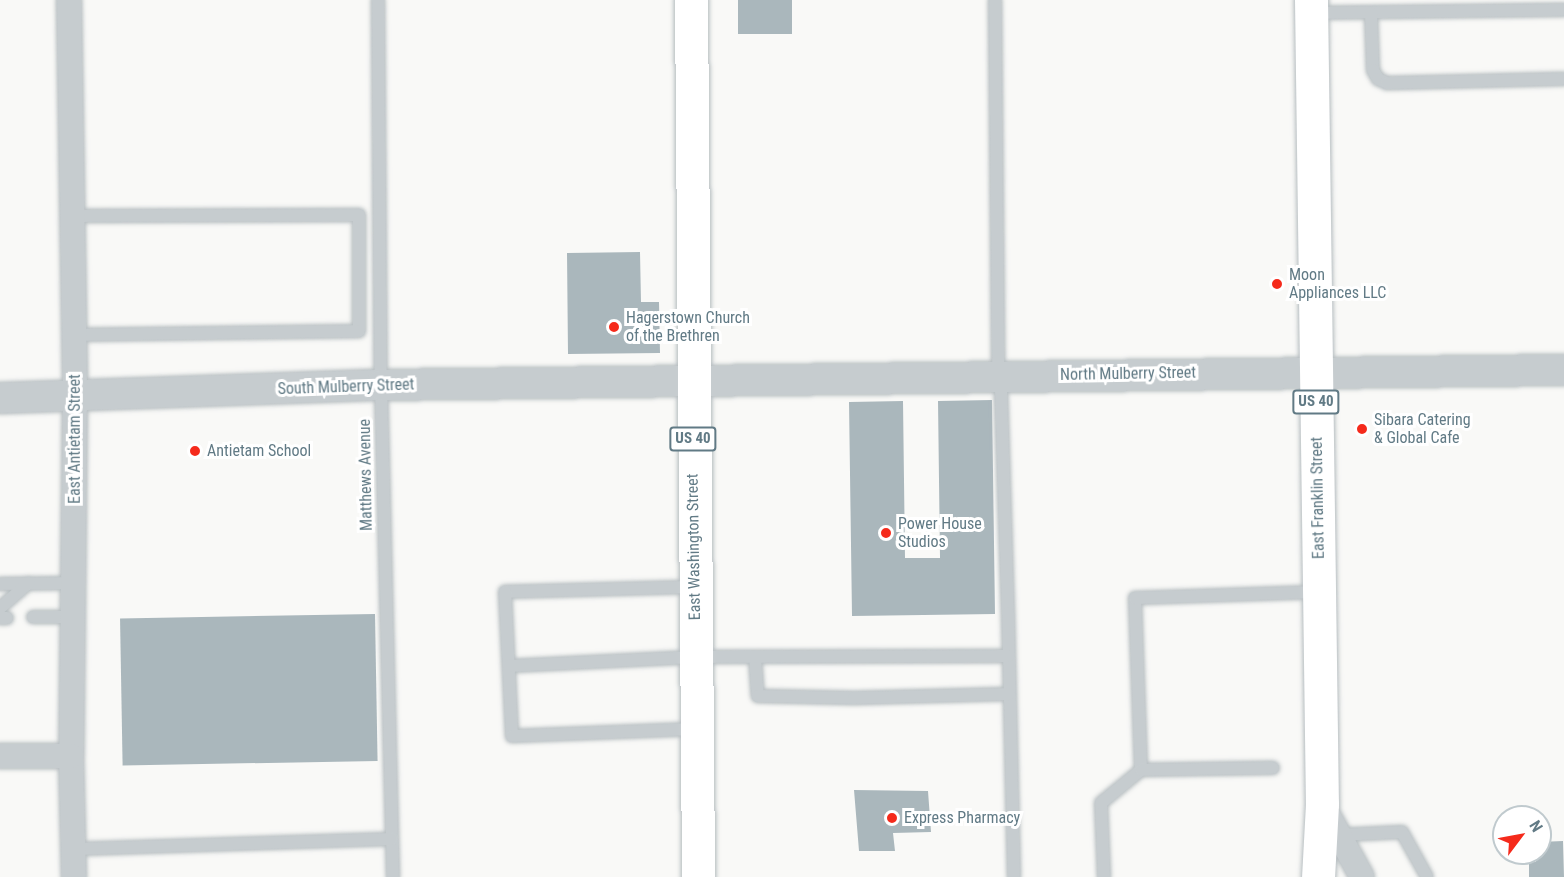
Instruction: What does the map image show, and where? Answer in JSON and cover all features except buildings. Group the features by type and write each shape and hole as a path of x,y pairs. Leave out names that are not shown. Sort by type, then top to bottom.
{"main road":[{"name":"East Washington Street","path":"691,0 692,381 698,877"},
{"name":"East Franklin Street","path":"1311,7 1322,804"},
{"name":"US 40","path":"1318,877 1322,804"}],"street":[{"name":"East Antietam Street","path":"69,0 75,335 71,756 74,877"},
{"name":"North Mulberry Street","path":"692,381 1316,371 1564,370"},
{"name":"South Mulberry Street","path":"0,398 75,398 381,385 692,381"},
{"path":"0,756 71,756"},
{"name":"East Franklin Street","path":"1322,804 1362,877"}],"lane":[{"name":"Matthews Avenue","path":"378,0 381,385 393,877"},
{"path":"995,0 998,376 1001,403 1014,877"},
{"path":"1311,7 1371,13 1564,10"},
{"path":"1371,13 1374,70 1378,79 1387,83 1564,79"},
{"path":"72,216 359,215 359,331 75,335"},
{"path":"2,615 29,583"},
{"path":"0,584 74,583"},
{"path":"694,587 504,592 512,736 696,729"},
{"path":"1141,770 1135,598 1319,592"},
{"path":"33,617 73,617"},
{"path":"509,666 695,657 1008,656"},
{"path":"755,657 758,696 854,698 1009,694"},
{"path":"1104,877 1101,803 1141,770 1273,768"},
{"path":"1339,835 1402,832 1427,877"},
{"path":"74,849 392,839"}],"place":[{"name":"Moon Appliances LLC","path":"1277,284"},
{"name":"Hagerstown Church of the Brethren","path":"614,327"},
{"name":"Sibara Catering & Global Cafe","path":"1362,429"},
{"name":"Antietam School","path":"195,451"},
{"name":"Power House Studios","path":"886,533"},
{"name":"Express Pharmacy","path":"892,818"}]}
